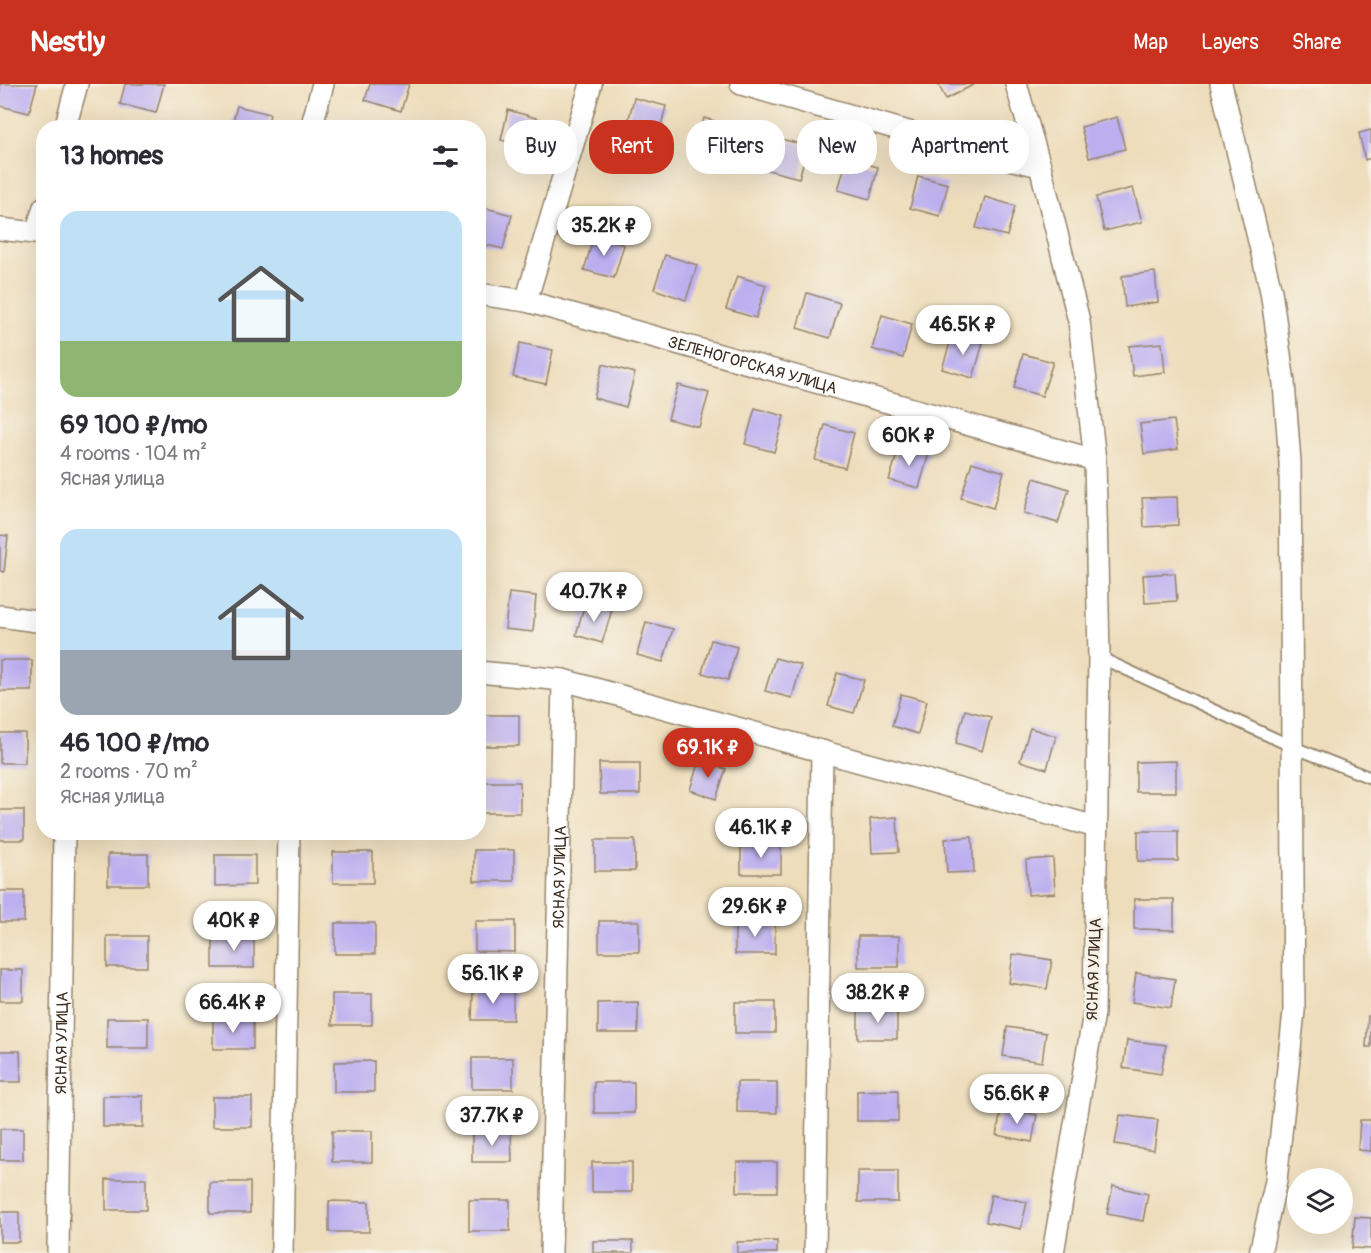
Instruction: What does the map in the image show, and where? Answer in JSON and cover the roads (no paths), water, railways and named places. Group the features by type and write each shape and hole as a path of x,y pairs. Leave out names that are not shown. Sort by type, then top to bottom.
{"street":[{"path":"67,120 77,84"},
{"path":"313,120 323,84"},
{"path":"526,301 591,84"},
{"path":"741,84 982,153 1040,166"},
{"name":"ЯСНАЯ УЛИЦА","path":"1016,84 1040,166 1079,321 1095,460 1099,657 1094,1013 1053,1253"},
{"path":"1221,84 1271,291 1284,383 1290,462 1294,1011 1276,1181 1260,1253"},
{"path":"0,229 36,234"},
{"name":"ЗЕЛЕНОГОРСКАЯ УЛИЦА","path":"486,295 526,301 1095,460"},
{"path":"0,616 36,621"},
{"path":"486,673 562,680 1096,827"},
{"name":"ЯСНАЯ УЛИЦА","path":"551,1253 562,680"},
{"path":"815,1253 822,751"},
{"name":"ЯСНАЯ УЛИЦА","path":"58,1253 64,840"},
{"path":"282,1253 289,840"}],"lane":[{"path":"1099,657 1293,747 1371,778"}]}
